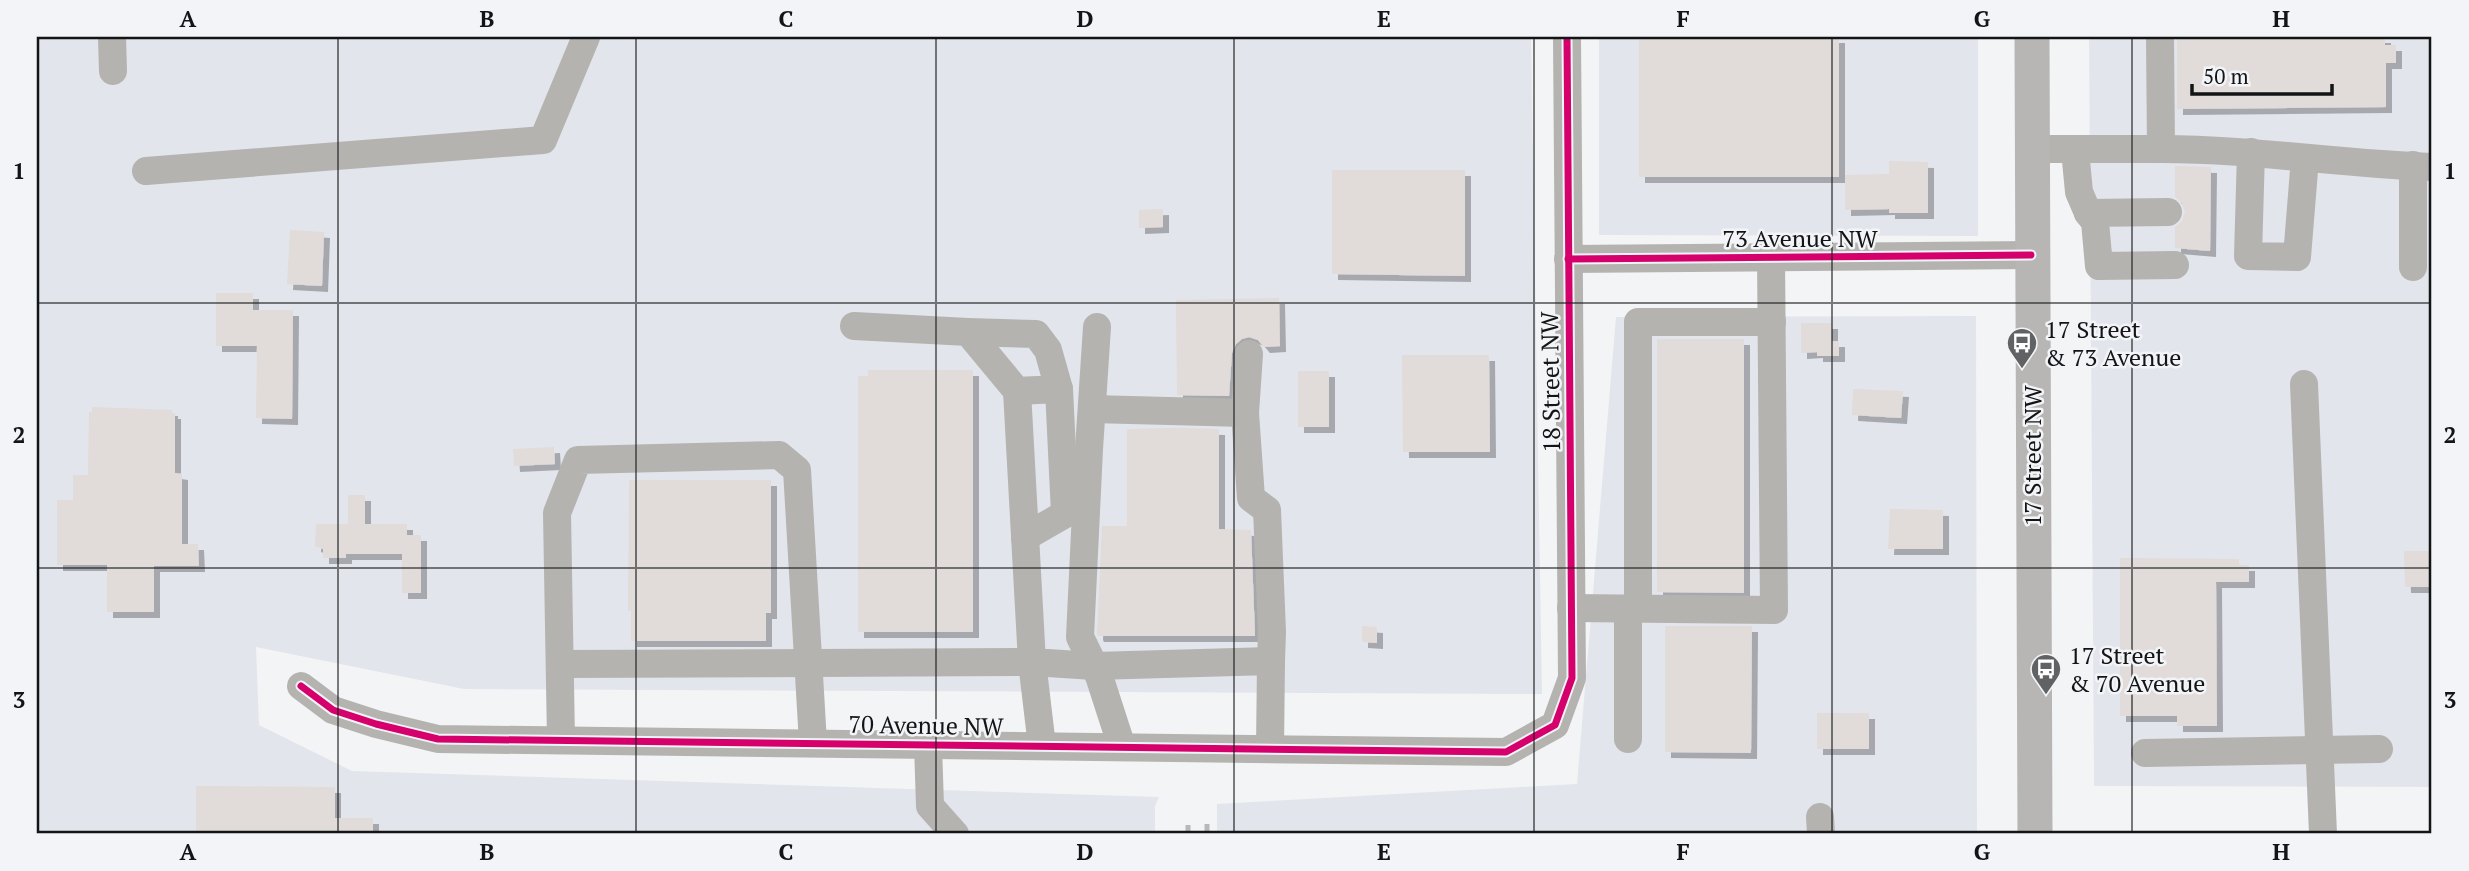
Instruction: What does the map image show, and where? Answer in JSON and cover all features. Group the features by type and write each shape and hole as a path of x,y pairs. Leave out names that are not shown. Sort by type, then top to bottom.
{"main road":[{"name":"17 Street NW","path":"2032,37 2035,834"}],"street":[{"path":"112,37 113,71"},
{"path":"145,172 543,140 586,37"},
{"name":"18 Street NW","path":"1555,724 1572,678 1567,37"},
{"path":"2160,37 2161,149"},
{"path":"2032,149 2252,152 2423,166 2413,267"},
{"path":"2076,150 2079,192 2095,222 2099,266 2175,265"},
{"path":"2252,152 2248,256 2297,257 2305,158"},
{"path":"2088,213 2168,212"},
{"name":"73 Avenue NW","path":"1568,258 2031,255"},
{"path":"1571,608 1774,610 1772,257"},
{"path":"1628,739 1638,322 1772,322"},
{"path":"854,326 1036,334 1048,350 1059,389 1065,514 1025,537"},
{"path":"1097,327 1080,636 1094,666 1122,747"},
{"path":"968,332 1017,391 1032,662 1042,746"},
{"path":"1249,354 1245,413 1251,498 1267,510 1272,632 1270,749"},
{"path":"2304,384 2322,834"},
{"path":"1017,391 1059,389"},
{"path":"1092,409 1245,413"},
{"path":"561,740 557,513 578,460 779,455 797,470 813,743"},
{"path":"560,664 1032,662 1094,666 1271,661"},
{"name":"70 Avenue NW","path":"301,686 332,710 438,739 1506,752 1555,724"},
{"path":"925,834 930,806 928,745"},
{"path":"2145,753 2379,749"},
{"path":"930,806 956,834"}],"shaded area":[{"path":"37,37 1531,37 1542,694 464,689 256,647 259,725 352,771 1159,797 1155,806 1155,834 37,834"},
{"path":"1599,37 1978,37 1978,236 1599,235"},
{"path":"2089,37 2432,37 2432,787 2094,786"},
{"path":"1976,316 1977,834 1217,834 1217,804 1577,784 1616,317"}],"building":[{"path":"1639,37 1839,37 1839,177 1639,177"},
{"path":"2177,37 2385,37 2385,45 2396,45 2396,63 2386,63 2386,107 2177,109"},
{"path":"1889,161 1928,162 1928,213 1889,213 1889,209 1845,210 1845,175 1889,174"},
{"path":"2175,166 2211,167 2210,251 2175,248 2175,227 2182,221 2185,212 2182,203 2175,197"},
{"path":"1332,170 1465,170 1465,276 1332,274"},
{"path":"1163,209 1163,227 1139,228 1139,210"},
{"path":"290,230 324,232 322,286 287,284"},
{"path":"216,293 253,293 253,310 293,310 292,419 256,418 257,346 216,346"},
{"path":"1279,298 1280,346 1264,347 1258,340 1249,337 1236,344 1232,353 1229,396 1177,395 1176,300"},
{"path":"1801,323 1832,323 1832,341 1839,341 1839,356 1817,356 1817,352 1801,353"},
{"path":"1657,339 1744,339 1744,593 1657,592"},
{"path":"1402,355 1489,355 1490,452 1403,452"},
{"path":"868,370 973,370 973,632 858,632 858,376 868,376"},
{"path":"1298,371 1329,371 1329,427 1298,427"},
{"path":"1853,389 1903,391 1901,418 1852,415"},
{"path":"92,407 172,410 172,413 175,413 175,473 182,474 182,544 198,544 199,566 154,566 154,612 107,612 107,565 57,565 57,500 73,500 73,475 88,475 89,412 92,412"},
{"path":"1127,429 1219,429 1219,529 1251,530 1255,636 1098,636 1102,526 1127,526"},
{"path":"554,447 555,464 514,466 513,449"},
{"path":"629,480 771,480 771,613 766,613 766,641 631,641 631,611 628,611"},
{"path":"348,495 365,495 365,524 407,524 407,535 421,535 421,593 402,593 402,554 346,554 346,558 323,558 323,549 315,546 316,524 348,524"},
{"path":"1890,509 1943,510 1943,549 1888,549"},
{"path":"2404,551 2430,551 2431,587 2405,587"},
{"path":"2120,558 2239,559 2239,565 2249,565 2249,582 2216,582 2217,726 2177,726 2177,716 2120,716"},
{"path":"1362,626 1377,627 1377,643 1362,642"},
{"path":"1665,626 1752,626 1751,753 1665,752"},
{"path":"1817,713 1869,713 1869,749 1817,749"},
{"path":"196,786 335,787 335,818 373,818 373,834 196,834"}],"railway":[{"path":"1207,824 1207,834"},
{"path":"1188,825 1188,834"}],"cycle path":[{"path":"301,686 333,710 438,739 1506,752 1555,725 1572,678 1567,37"},
{"path":"1568,259 2031,255"}],"place":[{"name":"17 Street & 73 Avenue","path":"2022,370"},
{"name":"17 Street & 70 Avenue","path":"2046,696"}]}
